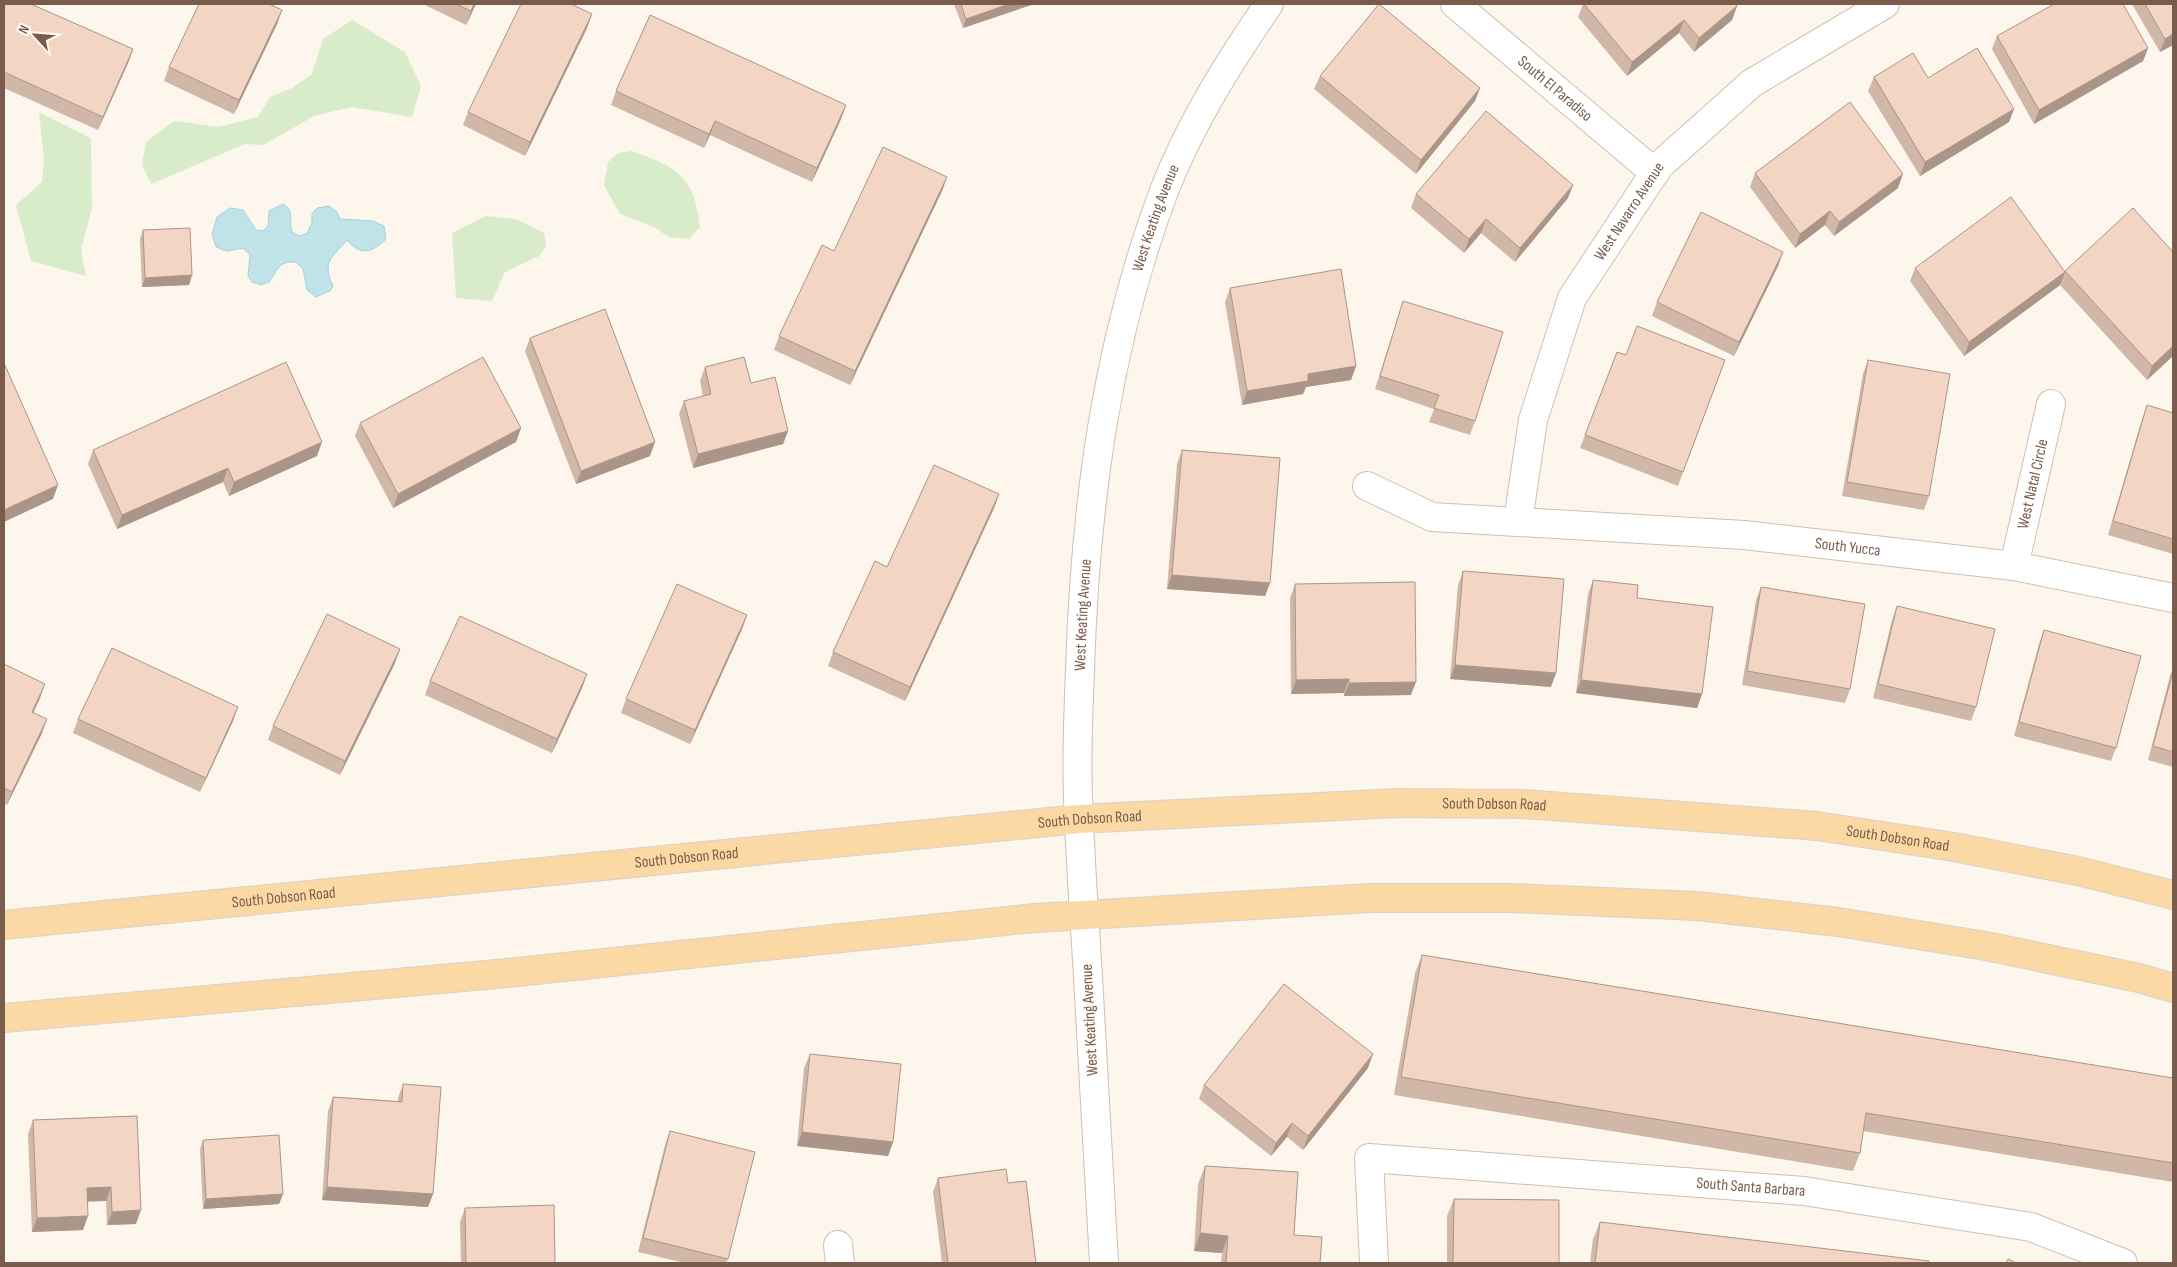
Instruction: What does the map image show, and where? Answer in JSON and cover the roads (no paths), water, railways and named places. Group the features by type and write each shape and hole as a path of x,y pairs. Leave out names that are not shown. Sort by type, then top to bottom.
{"main road":[{"name":"South Dobson Road","path":"4,926 1078,819 1398,803 1523,804 1817,826 1973,851 2078,871 2173,894"},
{"path":"4,1018 507,973 1084,915 1370,898 1510,898 1697,906 1838,922 1986,946 2139,978 2173,988"}],"street":[{"name":"West Keating Avenue","path":"1104,1263 1078,819 1082,591 1098,446 1114,361 1137,275 1164,191 1191,132 1233,56 1269,4"},
{"name":"South El Paradiso","path":"1455,4 1655,173"},
{"name":"West Navarro Avenue","path":"1518,521 1533,420 1572,298 1659,166 1752,83 1885,4"},
{"name":"West Natal Circle","path":"2014,566 2051,404"},
{"name":"South Yucca","path":"1367,486 1432,517 1744,535 2014,566 2173,598"},
{"name":"South Santa Barbara","path":"1374,1263 1369,1158 1804,1191 2031,1227 2123,1263"}],"water":[{"path":"283,204 291,213 292,232 299,236 307,233 312,223 312,214 317,208 329,206 337,212 340,219 373,221 384,226 386,239 371,250 366,251 357,249 347,240 333,255 328,265 333,286 330,291 316,297 307,290 303,269 296,262 282,265 269,282 261,285 252,282 248,276 250,255 243,248 227,251 216,247 212,234 217,217 230,208 243,210 256,230 263,231 268,226 269,211"}]}
